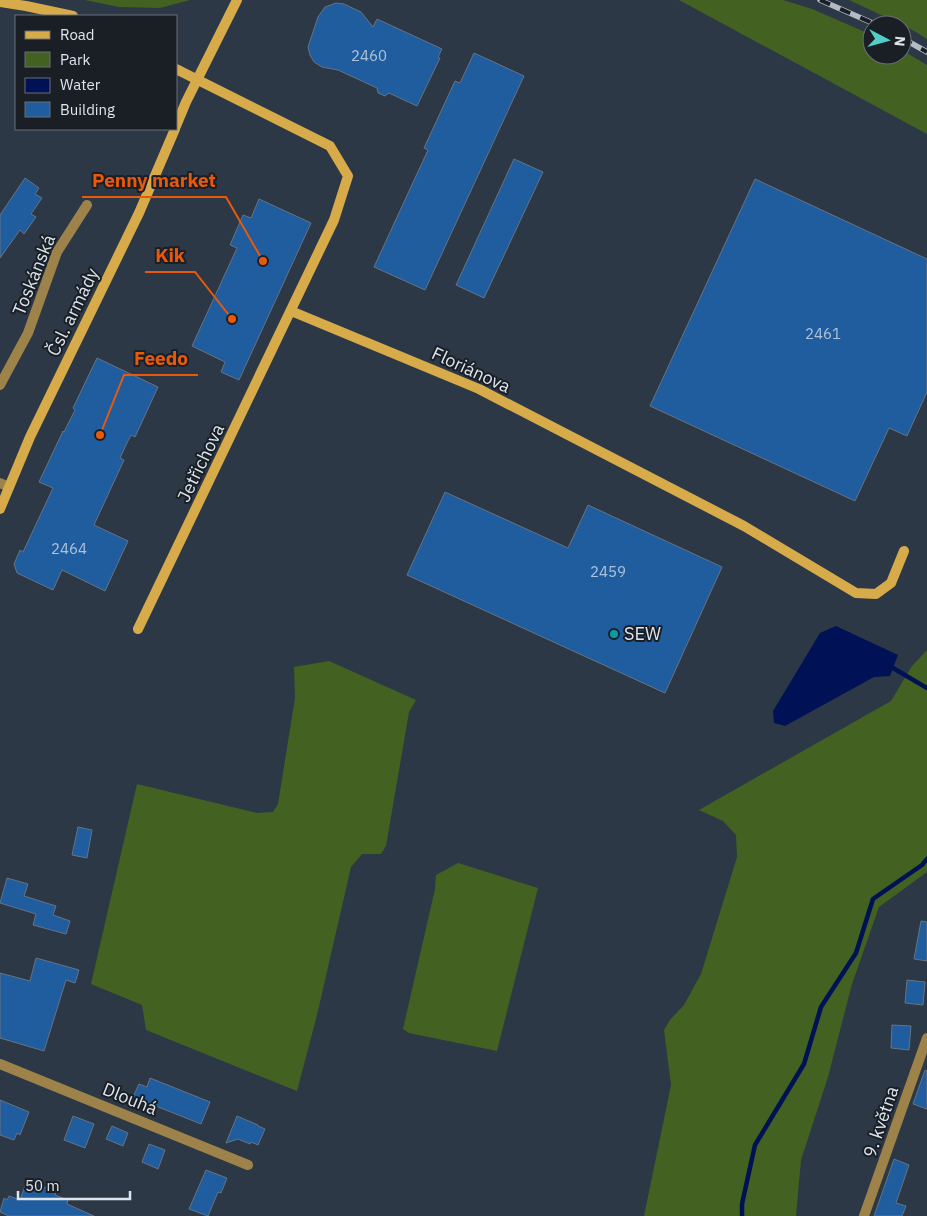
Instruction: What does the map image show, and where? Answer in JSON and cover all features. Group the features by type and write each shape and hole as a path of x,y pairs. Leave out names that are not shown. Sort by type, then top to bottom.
{"street":[{"name":"Čsl. armády","path":"178,123 237,0"},
{"path":"0,2 68,15"},
{"path":"178,71 330,146 348,176 334,220 291,311"},
{"name":"Čsl. armády","path":"0,509 5,485 139,213 175,130"},
{"name":"Toskánská","path":"0,385 28,333 57,252 87,205"},
{"name":"Floriánova","path":"291,311 479,390 744,526 856,593 876,594 891,583 904,551"},
{"name":"Jetřichova","path":"138,628 291,311"},
{"name":"9. května","path":"864,1216 927,1038"},
{"name":"Dlouhá","path":"0,1064 248,1165"}],"green space":[{"path":"85,0 190,0 160,8 119,7"},
{"path":"679,0 783,0 812,9 862,31 862,65 912,65 912,56 927,65 927,134"},
{"path":"849,0 927,0 927,39 912,30 912,15 881,15"},
{"path":"927,650 927,872 879,907 852,984 828,1077 801,1160 796,1216 644,1216 671,1085 664,1030 670,1020 684,1005 701,974 737,857 736,835 723,821 699,810 891,701 912,666"},
{"path":"329,661 416,700 409,712 386,846 381,854 362,854 351,867 317,1015 297,1091 146,1030 142,1005 91,984 137,784 257,813 273,812 278,804 295,698 294,667"},
{"path":"458,863 538,888 497,1051 409,1033 403,1029 435,889 436,875"}],"water":[{"path":"836,626 898,655 890,676 874,677 785,726 774,723 773,711 820,633"}],"building":[{"path":"336,3 344,4 361,12 373,27 377,19 442,49 438,57 440,58 417,106 389,93 385,96 378,93 377,88 338,70 322,67 314,62 308,47 318,17 325,7"},
{"path":"474,53 524,76 425,290 374,267 428,150 424,148 455,81 460,83"},
{"path":"514,159 543,172 484,298 456,285"},
{"path":"25,178 39,188 35,194 42,198 31,214 36,217 24,234 20,230 0,258 0,215"},
{"path":"755,179 927,259 927,392 907,436 889,428 855,501 650,406"},
{"path":"259,199 311,223 239,380 221,372 225,362 192,346 237,248 230,245 243,215 251,218"},
{"path":"97,358 158,387 135,437 131,435 125,447 120,458 124,460 94,525 128,541 105,591 62,570 53,590 17,573 14,564 20,550 23,552 53,488 39,482 75,410 73,408"},
{"name":"SEW","path":"445,492 568,548 588,505 722,567 665,693 407,575"},
{"path":"78,827 92,830 87,858 72,855"},
{"path":"7,878 28,884 24,896 56,906 53,915 70,921 66,934 33,925 36,914 0,903"},
{"path":"921,921 927,922 927,961 914,959"},
{"path":"36,958 79,970 75,983 66,980 44,1051 0,1038 0,973 30,981"},
{"path":"907,980 925,982 923,1005 905,1003"},
{"path":"892,1025 911,1026 909,1050 891,1048"},
{"path":"925,1070 927,1071 927,1109 913,1104"},
{"path":"150,1078 210,1102 201,1124 133,1097 139,1084 147,1087"},
{"path":"0,1100 29,1112 20,1135 17,1133 14,1140 0,1135"},
{"path":"73,1116 94,1124 85,1148 64,1140"},
{"path":"237,1116 265,1129 258,1145 238,1139 226,1143"},
{"path":"112,1126 128,1133 123,1146 106,1139"},
{"path":"149,1144 165,1150 158,1169 142,1162"},
{"path":"894,1159 909,1165 896,1203 906,1206 902,1216 874,1216"},
{"path":"206,1170 227,1178 221,1193 218,1192 208,1216 189,1209"},
{"path":"31,1182 56,1192 55,1195 68,1200 67,1204 94,1216 9,1216 0,1212 4,1198 7,1200 9,1196 20,1200 26,1183 30,1185"}],"waterway":[{"path":"893,668 927,688"},
{"path":"742,1216 742,1204 755,1145 804,1064 821,1007 856,953 873,899 922,865 927,859"}],"railway":[{"path":"820,0 862,18"},
{"path":"912,44 927,52"}],"place":[{"name":"Penny market","path":"263,261"},
{"name":"Kik","path":"232,319"},
{"name":"Feedo","path":"100,435"},
{"name":"SEW","path":"614,634"}]}
